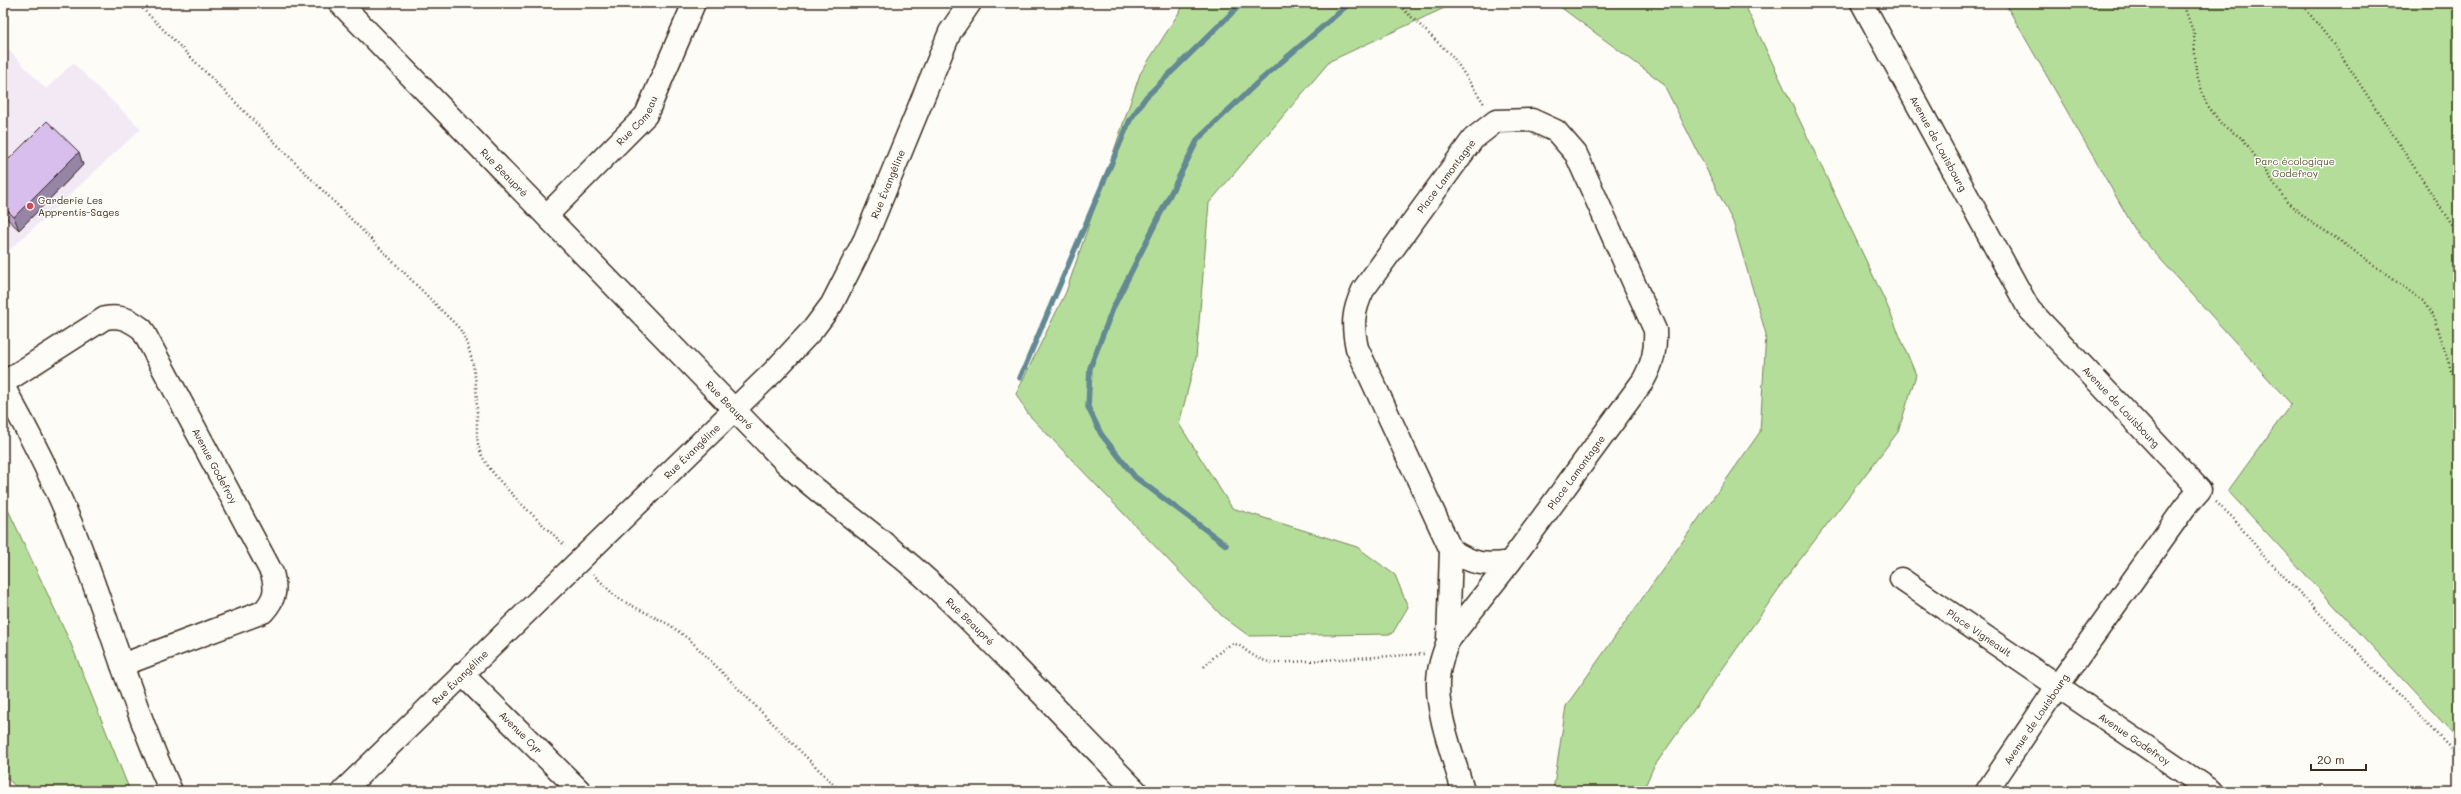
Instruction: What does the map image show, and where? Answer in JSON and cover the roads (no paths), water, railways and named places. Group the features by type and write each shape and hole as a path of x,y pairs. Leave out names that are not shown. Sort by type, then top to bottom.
{"street":[{"name":"Rue Beaupré","path":"340,3 734,409 816,490 897,553 934,586 1136,791"},
{"name":"Rue Comeau","path":"547,215 646,115 694,3"},
{"name":"Rue Évangéline","path":"343,791 794,350 832,304 865,239 950,32 970,3"},
{"name":"Avenue de Louisbourg","path":"1862,3 2029,309 2200,490 2185,507 2057,687 1987,791"},
{"name":"Place Lamontagne","path":"1448,641 1510,562 1643,381 1652,365 1656,349 1655,330 1576,154 1556,130 1532,120 1496,121 1473,139 1362,290 1354,309 1353,328 1357,348 1451,550 1448,641 1439,667 1438,683 1440,704 1463,791"},
{"name":"Avenue Godefroy","path":"122,665 263,612 273,602 276,587 272,573 142,329 130,320 117,316 105,318 3,384 37,448 64,508 122,665 170,791"},
{"path":"1451,550 1467,561 1483,564 1510,562"},
{"name":"Place Vigneault","path":"1901,579 2057,687"},
{"name":"Avenue Cyr","path":"462,674 580,791"},
{"name":"Avenue Godefroy","path":"2057,687 2211,791"}],"waterway":[{"path":"1020,378 1130,120 1146,97 1242,3"},
{"path":"1226,545 1135,477 1101,434 1088,407 1090,368 1113,308 1198,139 1257,83 1350,3"}],"place":[{"name":"Garderie Les Apprentis-Sages","path":"30,206"}],"park label":[{"name":"Parc écologique Godefroy","path":"2295,166"}]}
